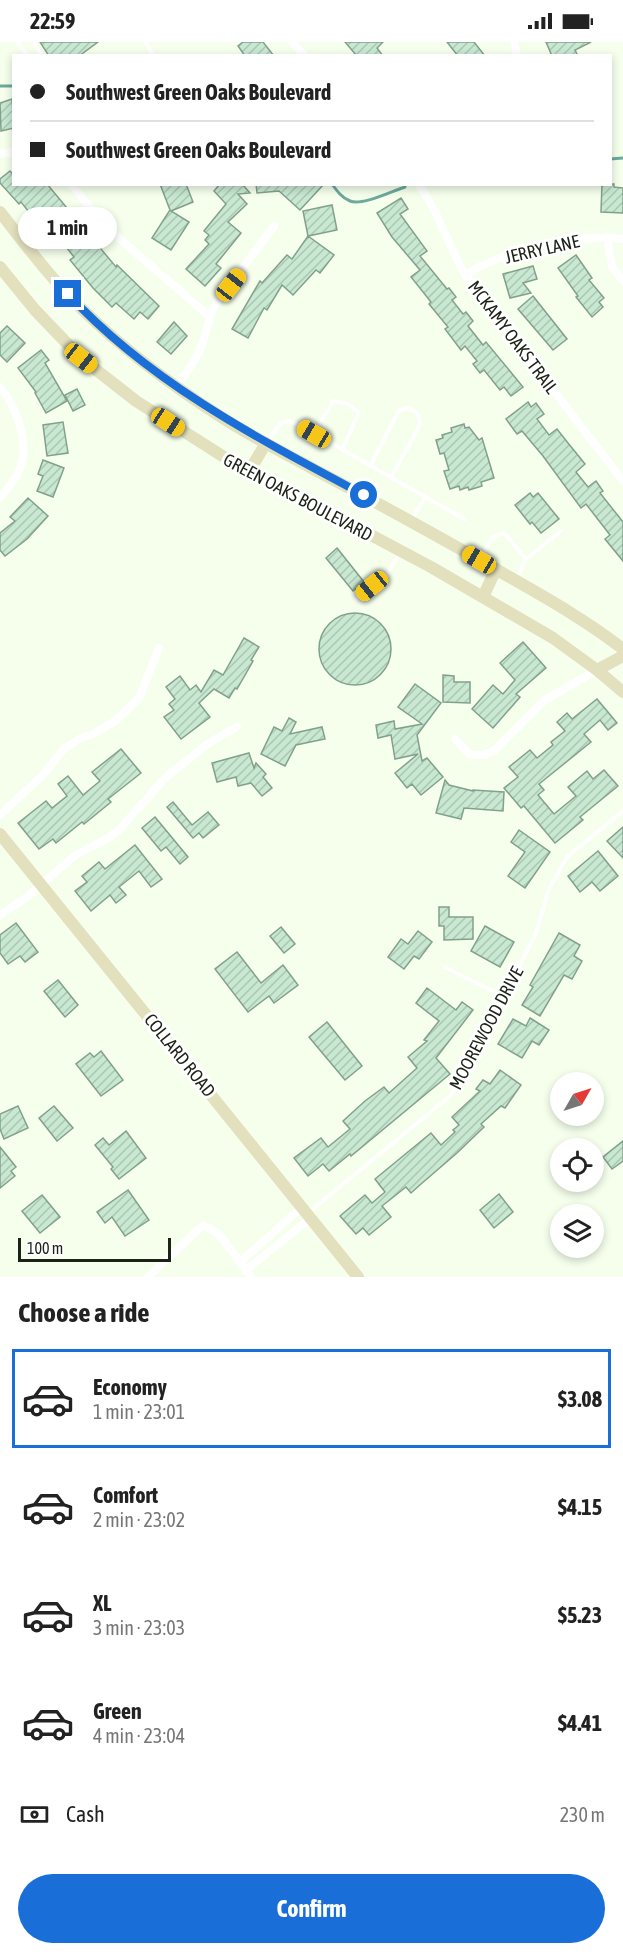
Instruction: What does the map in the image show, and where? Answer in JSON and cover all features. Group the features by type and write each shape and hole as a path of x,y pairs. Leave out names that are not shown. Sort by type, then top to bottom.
{"main road":[{"path":"0,212 41,264 82,308 143,362 176,386 220,416 266,443 516,580 594,628 623,649"},
{"name":"GREEN OAKS BOULEVARD","path":"0,267 34,310 81,358 136,401 224,457 431,567 553,638 623,692"},
{"path":"250,470 266,443"},
{"path":"483,597 496,569"},
{"path":"597,670 623,656"},
{"name":"COLLARD ROAD","path":"0,834 358,1277"}],"street":[{"path":"292,42 302,54"},
{"path":"74,186 106,227 209,316"},
{"name":"MCKAMY OAKS TRAIL","path":"420,186 441,221 465,275 623,481"},
{"path":"176,386 195,361 202,345 209,316 216,303 274,226"},
{"name":"JERRY LANE","path":"465,275 485,263 534,247 600,237 623,238"},
{"path":"607,237 612,267 623,281"},
{"path":"0,387 13,405 18,417 23,447 22,463 0,498"},
{"path":"0,816 42,776 63,750 80,738 91,735 115,721 139,698 159,648"},
{"path":"454,739 470,755 484,755 495,750 545,700 597,670"},
{"path":"0,915 27,897 74,856 120,829 165,778 209,743 237,727"},
{"path":"240,1262 307,1213"},
{"path":"148,1277 203,1225 219,1234 249,1274 307,1213"}],"lane":[{"path":"17,42 26,54"},
{"path":"314,434 333,401 348,404 358,412 358,415 342,450"},
{"path":"370,466 398,412 402,408 409,408 417,412 420,425 392,478"},
{"path":"266,443 281,423 289,421 465,519"},
{"path":"411,521 425,497"},
{"path":"516,580 526,560 561,531"},
{"path":"479,560 493,537 502,533 526,560"},
{"path":"356,599 388,573 400,552"},
{"name":"MOOREWOOD DRIVE","path":"307,1213 450,1096 470,1063 536,933 549,889 567,857 623,811"},
{"path":"444,967 503,996"}],"building":[{"path":"40,42 98,42 82,54 48,54"},
{"path":"243,42 263,42 272,54 244,54 238,46"},
{"path":"345,42 383,42 377,48 382,54 355,54"},
{"path":"447,42 474,42 483,54 456,54"},
{"path":"546,42 591,42 575,50 577,54 551,54"},
{"path":"12,99 12,128 1,131 0,103"},
{"path":"10,171 12,186 49,186 116,267 117,265 159,306 148,319 140,312 134,319 116,303 112,307 70,260 74,257 47,223 41,227 21,202 19,204 0,183 0,179"},
{"path":"614,184 614,187 623,188 623,213 601,212 602,186"},
{"path":"161,186 187,186 193,202 171,211 189,222 171,250 152,238 170,210"},
{"path":"218,186 244,186 250,193 238,194 247,204 228,222 241,233 216,264 221,268 205,286 186,269 209,244 205,240 209,235 204,231 226,204 214,191"},
{"path":"256,186 322,186 300,210 279,191 257,193"},
{"path":"401,198 408,209 400,214 427,251 420,256 456,297 452,300 463,314 466,312 473,321 468,326 483,345 486,342 523,387 511,396 504,387 500,390 484,370 480,373 473,364 477,361 465,346 461,350 445,329 448,327 429,304 431,302 411,277 420,270 392,237 377,213"},
{"path":"332,205 337,230 308,236 303,211"},
{"path":"308,236 334,255 320,273 316,270 293,295 282,285 267,310 264,308 248,338 232,329 260,281 262,283 287,255 292,259"},
{"path":"576,255 592,278 589,280 604,298 599,302 603,307 592,317 558,268"},
{"path":"533,266 537,279 523,283 531,293 510,298 503,274"},
{"path":"533,296 567,339 553,350 518,309"},
{"path":"174,322 187,336 171,354 157,342"},
{"path":"7,326 25,343 7,362 0,355 0,333"},
{"path":"41,350 49,360 45,363 67,401 46,413 36,392 18,368"},
{"path":"77,389 85,405 73,411 65,395"},
{"path":"528,402 531,407 536,403 544,414 537,419 549,435 557,429 585,464 576,472 588,487 596,481 603,491 600,493 623,522 623,561 605,539 610,535 586,504 581,508 522,431 517,434 506,419"},
{"path":"63,422 68,453 47,456 43,425"},
{"path":"464,424 465,428 469,427 479,440 482,438 494,478 481,482 482,486 469,490 468,487 460,490 459,486 450,489 444,471 449,470 444,453 440,454 436,440 452,432 451,428"},
{"path":"43,460 64,468 53,497 37,491 43,476 38,474"},
{"path":"530,493 533,497 538,493 559,519 541,533 532,522 530,524 515,505"},
{"path":"28,498 48,516 27,539 5,556 0,550 0,533 15,521 10,517"},
{"path":"337,548 364,582 353,591 326,558"},
{"path":"355,613 375,619 385,629 391,649 385,669 375,679 355,685 335,679 325,669 319,649 325,629 335,619"},
{"path":"244,638 259,647 237,689 235,688 229,698 214,689 199,703 210,717 181,739 164,717 174,710 169,704 175,699 166,687 180,676 190,690 196,685 201,692 214,670 223,675"},
{"path":"523,642 546,668 516,694 520,697 493,728 472,709 493,685 503,694 515,680 500,663"},
{"path":"443,675 454,676 454,682 470,682 470,703 443,702"},
{"path":"415,684 441,703 417,735 422,761 427,758 443,777 421,795 412,784 407,788 395,773 418,754 395,759 391,735 378,738 376,725 394,721 395,729 422,724 398,707"},
{"path":"597,699 617,723 608,730 600,720 584,734 591,742 539,784 544,790 538,795 554,814 576,796 568,787 587,771 593,779 604,770 618,786 580,817 583,820 555,843 524,806 521,808 504,788 518,777 509,767 530,750 537,758 565,731 557,722 567,713 572,719"},
{"path":"289,718 296,722 290,734 322,727 325,739 296,745 285,766 261,754 274,727 282,731"},
{"path":"121,749 141,773 108,799 111,802 84,824 82,822 56,843 53,839 39,849 18,823 46,801 52,808 67,796 58,784 68,776 83,795 100,781 92,772"},
{"path":"249,753 254,768 256,763 266,774 263,777 272,788 262,796 251,783 238,786 236,777 217,782 212,763"},
{"path":"445,780 449,785 473,791 504,792 503,811 464,808 461,819 436,813"},
{"path":"173,802 192,825 208,812 219,825 203,838 199,833 193,838 167,807"},
{"path":"155,817 188,857 180,864 166,847 161,851 142,828"},
{"path":"623,827 623,858 607,841"},
{"path":"519,830 550,852 525,888 508,876 525,852 511,842"},
{"path":"135,845 162,879 151,887 139,871 119,887 126,895 116,903 110,895 91,911 75,891 87,882 82,876 99,862 105,869"},
{"path":"598,851 618,876 600,891 592,882 580,892 568,876"},
{"path":"439,907 449,907 449,917 473,917 473,939 444,940 444,926 439,926"},
{"path":"16,923 38,952 25,962 20,956 8,964 0,953 0,935"},
{"path":"485,926 514,942 500,967 471,951"},
{"path":"281,927 295,944 284,953 270,936"},
{"path":"418,931 432,942 419,959 414,956 404,969 388,957 401,939 408,944"},
{"path":"559,933 580,945 574,956 582,961 572,979 564,975 540,1016 522,1005 533,987 530,985"},
{"path":"237,952 261,983 283,965 298,985 274,1003 269,996 248,1012 215,969"},
{"path":"58,980 78,1005 65,1017 44,991"},
{"path":"427,988 456,1010 462,1002 473,1010 436,1058 450,1074 351,1156 350,1154 329,1171 323,1164 308,1176 294,1158 321,1138 328,1147 350,1129 343,1121 365,1101 384,1087 389,1093 417,1068 408,1057 427,1041 424,1040 439,1021 416,1003"},
{"path":"530,1018 549,1030 539,1045 532,1041 522,1058 498,1044 513,1019 526,1026"},
{"path":"327,1022 362,1066 345,1080 309,1037"},
{"path":"101,1051 123,1080 101,1096 76,1064 90,1053 94,1057"},
{"path":"500,1070 521,1085 505,1108 501,1106 481,1124 484,1127 411,1193 406,1187 382,1206 391,1217 369,1235 363,1228 356,1234 340,1216 365,1195 372,1203 385,1192 375,1179 431,1133 441,1145 459,1125 452,1117 480,1091 476,1089 483,1080 490,1084"},
{"path":"18,1106 28,1128 4,1139 0,1129 0,1114"},
{"path":"54,1106 73,1128 57,1141 39,1118"},
{"path":"126,1131 146,1158 119,1179 111,1169 113,1167 95,1145 103,1138 109,1145"},
{"path":"623,1141 623,1161 612,1169 604,1156"},
{"path":"0,1147 16,1167 11,1171 15,1176 0,1188"},
{"path":"128,1190 149,1220 125,1236 112,1217 105,1223 97,1212"},
{"path":"499,1194 513,1212 494,1228 480,1210"},
{"path":"42,1195 60,1217 40,1233 22,1211"}],"waterway":[{"path":"0,86 12,86"},
{"path":"612,159 623,158"},
{"path":"334,186 345,198 355,202 369,200 405,187"}],"route":[{"path":"68,294 143,362 220,416 364,495"}]}
